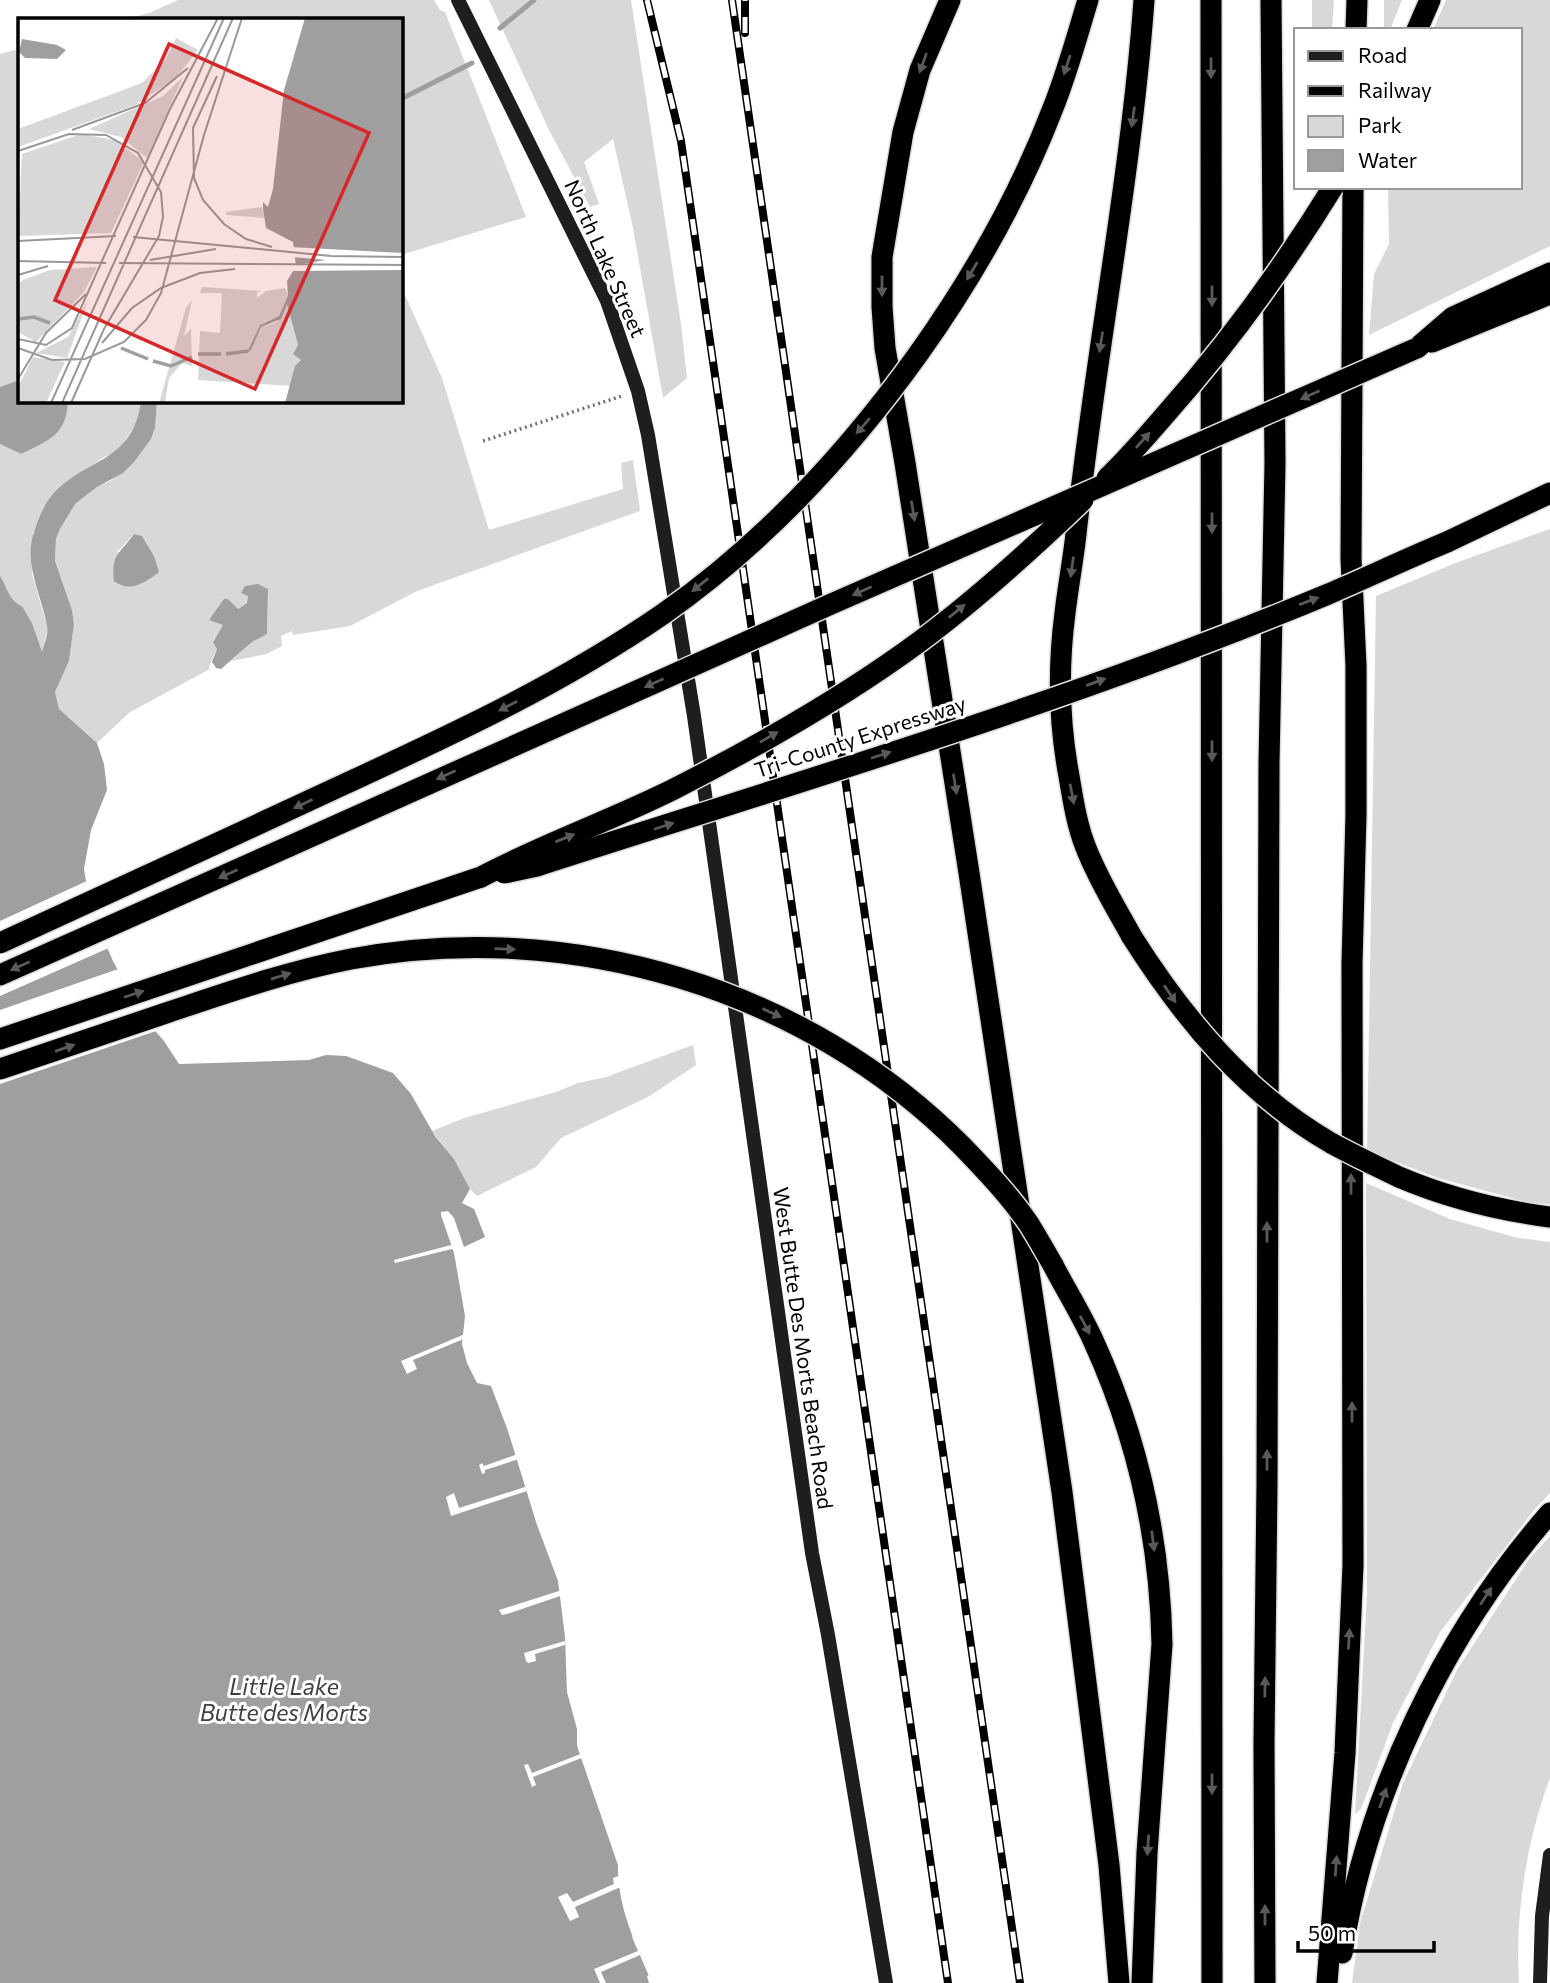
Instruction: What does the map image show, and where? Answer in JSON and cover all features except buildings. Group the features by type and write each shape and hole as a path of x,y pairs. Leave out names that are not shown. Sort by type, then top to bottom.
{"highway":[{"path":"950,0 920,70 904,132 882,257 885,348 969,873 1062,1492 1107,1852 1119,1983"},
{"path":"0,943 443,738 534,693 634,633 687,596 764,530 823,472 871,417 941,323 1025,174 1054,107 1088,0"},
{"path":"1144,0 1137,90 1086,438 1065,615 1061,712 1067,764 1085,847 1132,937 1177,1006 1231,1065 1278,1105 1330,1142 1399,1177 1472,1203 1550,1217"},
{"path":"1211,0 1212,1983"},
{"path":"1265,1983 1269,764 1275,463 1270,0"},
{"path":"1356,28 1357,0"},
{"path":"1418,28 1430,0"},
{"path":"481,877 523,855 673,790 739,754 818,709 918,643 980,593 1123,463 1190,387 1246,318 1332,189"},
{"path":"1327,1983 1345,1753 1353,1565 1351,1200 1356,666 1351,558 1353,189"},
{"path":"1418,348 1453,317 1550,273"},
{"path":"0,975 817,611 1418,348 1550,294"},
{"name":"Tri-County Expressway","path":"0,1040 481,877 537,866 1080,688 1325,595 1447,542 1550,493"},
{"path":"0,1069 295,972 353,959 414,951 488,948 542,950 597,957 675,976 775,1014 877,1074 914,1102 976,1161 1028,1222 1053,1265 1093,1339 1107,1374 1128,1430 1149,1508 1162,1644 1147,1853 1142,1983"},
{"path":"1337,1983 1346,1928 1359,1877 1376,1818 1406,1740 1445,1662 1483,1601 1550,1513"}],"street":[{"name":"North Lake Street","path":"458,0 607,301 638,391 656,478 694,716"},
{"name":"West Butte Des Morts Beach Road","path":"694,716 812,1553 886,1983"},
{"path":"1540,1983 1542,1916 1550,1855"}],"path":[{"path":"483,441 638,391"}],"green space":[{"path":"178,0 434,0 440,10 445,12 526,217 402,255 402,18 131,18"},
{"path":"489,0 631,0 687,378 663,398 633,228 613,139 584,162 599,204 590,207 549,130"},
{"path":"1312,0 1334,0 1332,28 1312,28"},
{"path":"1384,0 1402,0 1391,28 1384,28"},
{"path":"1446,0 1550,0 1550,246 1369,335 1374,274 1389,244 1388,189 1522,189 1522,28 1434,28"},
{"path":"18,49 18,380 0,387 0,54"},
{"path":"402,288 442,378 489,530 623,489 621,463 633,460 640,511 417,591 350,626 293,635 292,631 281,636 282,646 267,654 231,661 252,642 267,634 268,589 248,596 247,603 231,613 213,641 217,649 210,669 130,712 97,743 59,709 55,692 69,661 74,624 72,610 55,561 56,539 75,504 97,487 112,480 151,439 155,428 157,402 402,402","holes":["134,534 142,536 154,556 117,552"]},
{"path":"68,402 141,402 139,419 124,443 116,452 104,457 52,495 33,533 32,574 48,629 42,653 32,623 22,606 8,593 0,576 0,444 21,454 54,435 60,429 67,413"},
{"path":"1550,529 1550,1204 1531,1203 1438,1178 1367,1151 1376,596 1458,562"},
{"path":"693,1045 696,1065 648,1097 561,1138 536,1167 477,1196 470,1189 454,1159 432,1131 464,1118 606,1077"},
{"path":"1366,1183 1450,1219 1514,1237 1550,1242 1550,1493 1440,1632 1393,1723 1361,1809 1355,1814 1367,1593"},
{"path":"1550,1536 1550,1778 1534,1827 1524,1879 1519,1931 1519,1983 1352,1983 1360,1923 1403,1783 1457,1670 1529,1559"}],"water":[{"path":"18,380 18,402 68,402 67,413 60,429 47,440 21,454 0,444 0,387"},
{"name":"Little Lake Butte des Morts","path":"141,402 157,402 155,428 151,439 123,473 97,487 75,504 56,539 55,561 72,610 74,624 69,661 55,692 59,709 97,743 104,764 107,790 91,830 84,869 91,911 113,961 143,1017 179,1064 309,1060 326,1055 346,1056 393,1073 411,1094 435,1136 454,1159 470,1189 462,1203 474,1209 485,1237 464,1247 454,1218 448,1211 441,1212 454,1253 465,1316 462,1344 467,1363 477,1383 491,1386 558,1581 565,1637 567,1692 577,1729 577,1746 618,1865 623,1908 649,1975 649,1983 0,1983 0,576 11,597 22,606 32,623 42,652 47,629 34,580 31,556 31,544 38,522 53,494 66,482 119,448 136,421"},
{"path":"134,534 142,536 154,556 159,572 137,585 120,585 114,581 115,559"},
{"path":"258,584 268,589 267,634 252,642 221,669 216,668 212,662 217,649 213,642 223,625 209,620 224,599 228,599 238,609 247,603 248,596 241,593 245,586"}],"pier":[{"path":"89,880 94,910 111,947 0,996 0,921"},
{"path":"121,968 146,1015 159,1030 0,1084 0,1010"},
{"path":"455,1244 456,1248 395,1263 394,1260"},
{"path":"465,1334 466,1338 413,1360 417,1369 407,1374 401,1361"},
{"path":"518,1454 519,1459 485,1470 482,1474 479,1465 482,1463 484,1466"},
{"path":"528,1486 530,1490 451,1516 446,1497 454,1493 459,1508"},
{"path":"562,1590 563,1595 507,1614 502,1615 499,1610"},
{"path":"565,1641 565,1645 535,1654 536,1661 526,1661 524,1653"},
{"path":"583,1753 584,1757 533,1777 536,1785 532,1787 524,1765 528,1764 532,1773"},
{"path":"621,1875 623,1886 575,1907 579,1917 570,1921 558,1897 567,1893 573,1902 614,1884 613,1878"},
{"path":"636,1936 652,1975 649,1976 640,1955 601,1972 606,1983 600,1983 594,1969 638,1951 632,1937"}],"waterway":[{"path":"500,28 534,0"},
{"path":"402,98 472,63"}],"railway":[{"path":"647,0 681,141 948,1983"},
{"path":"732,0 1020,1983"},
{"path":"745,0 745,33"}]}
